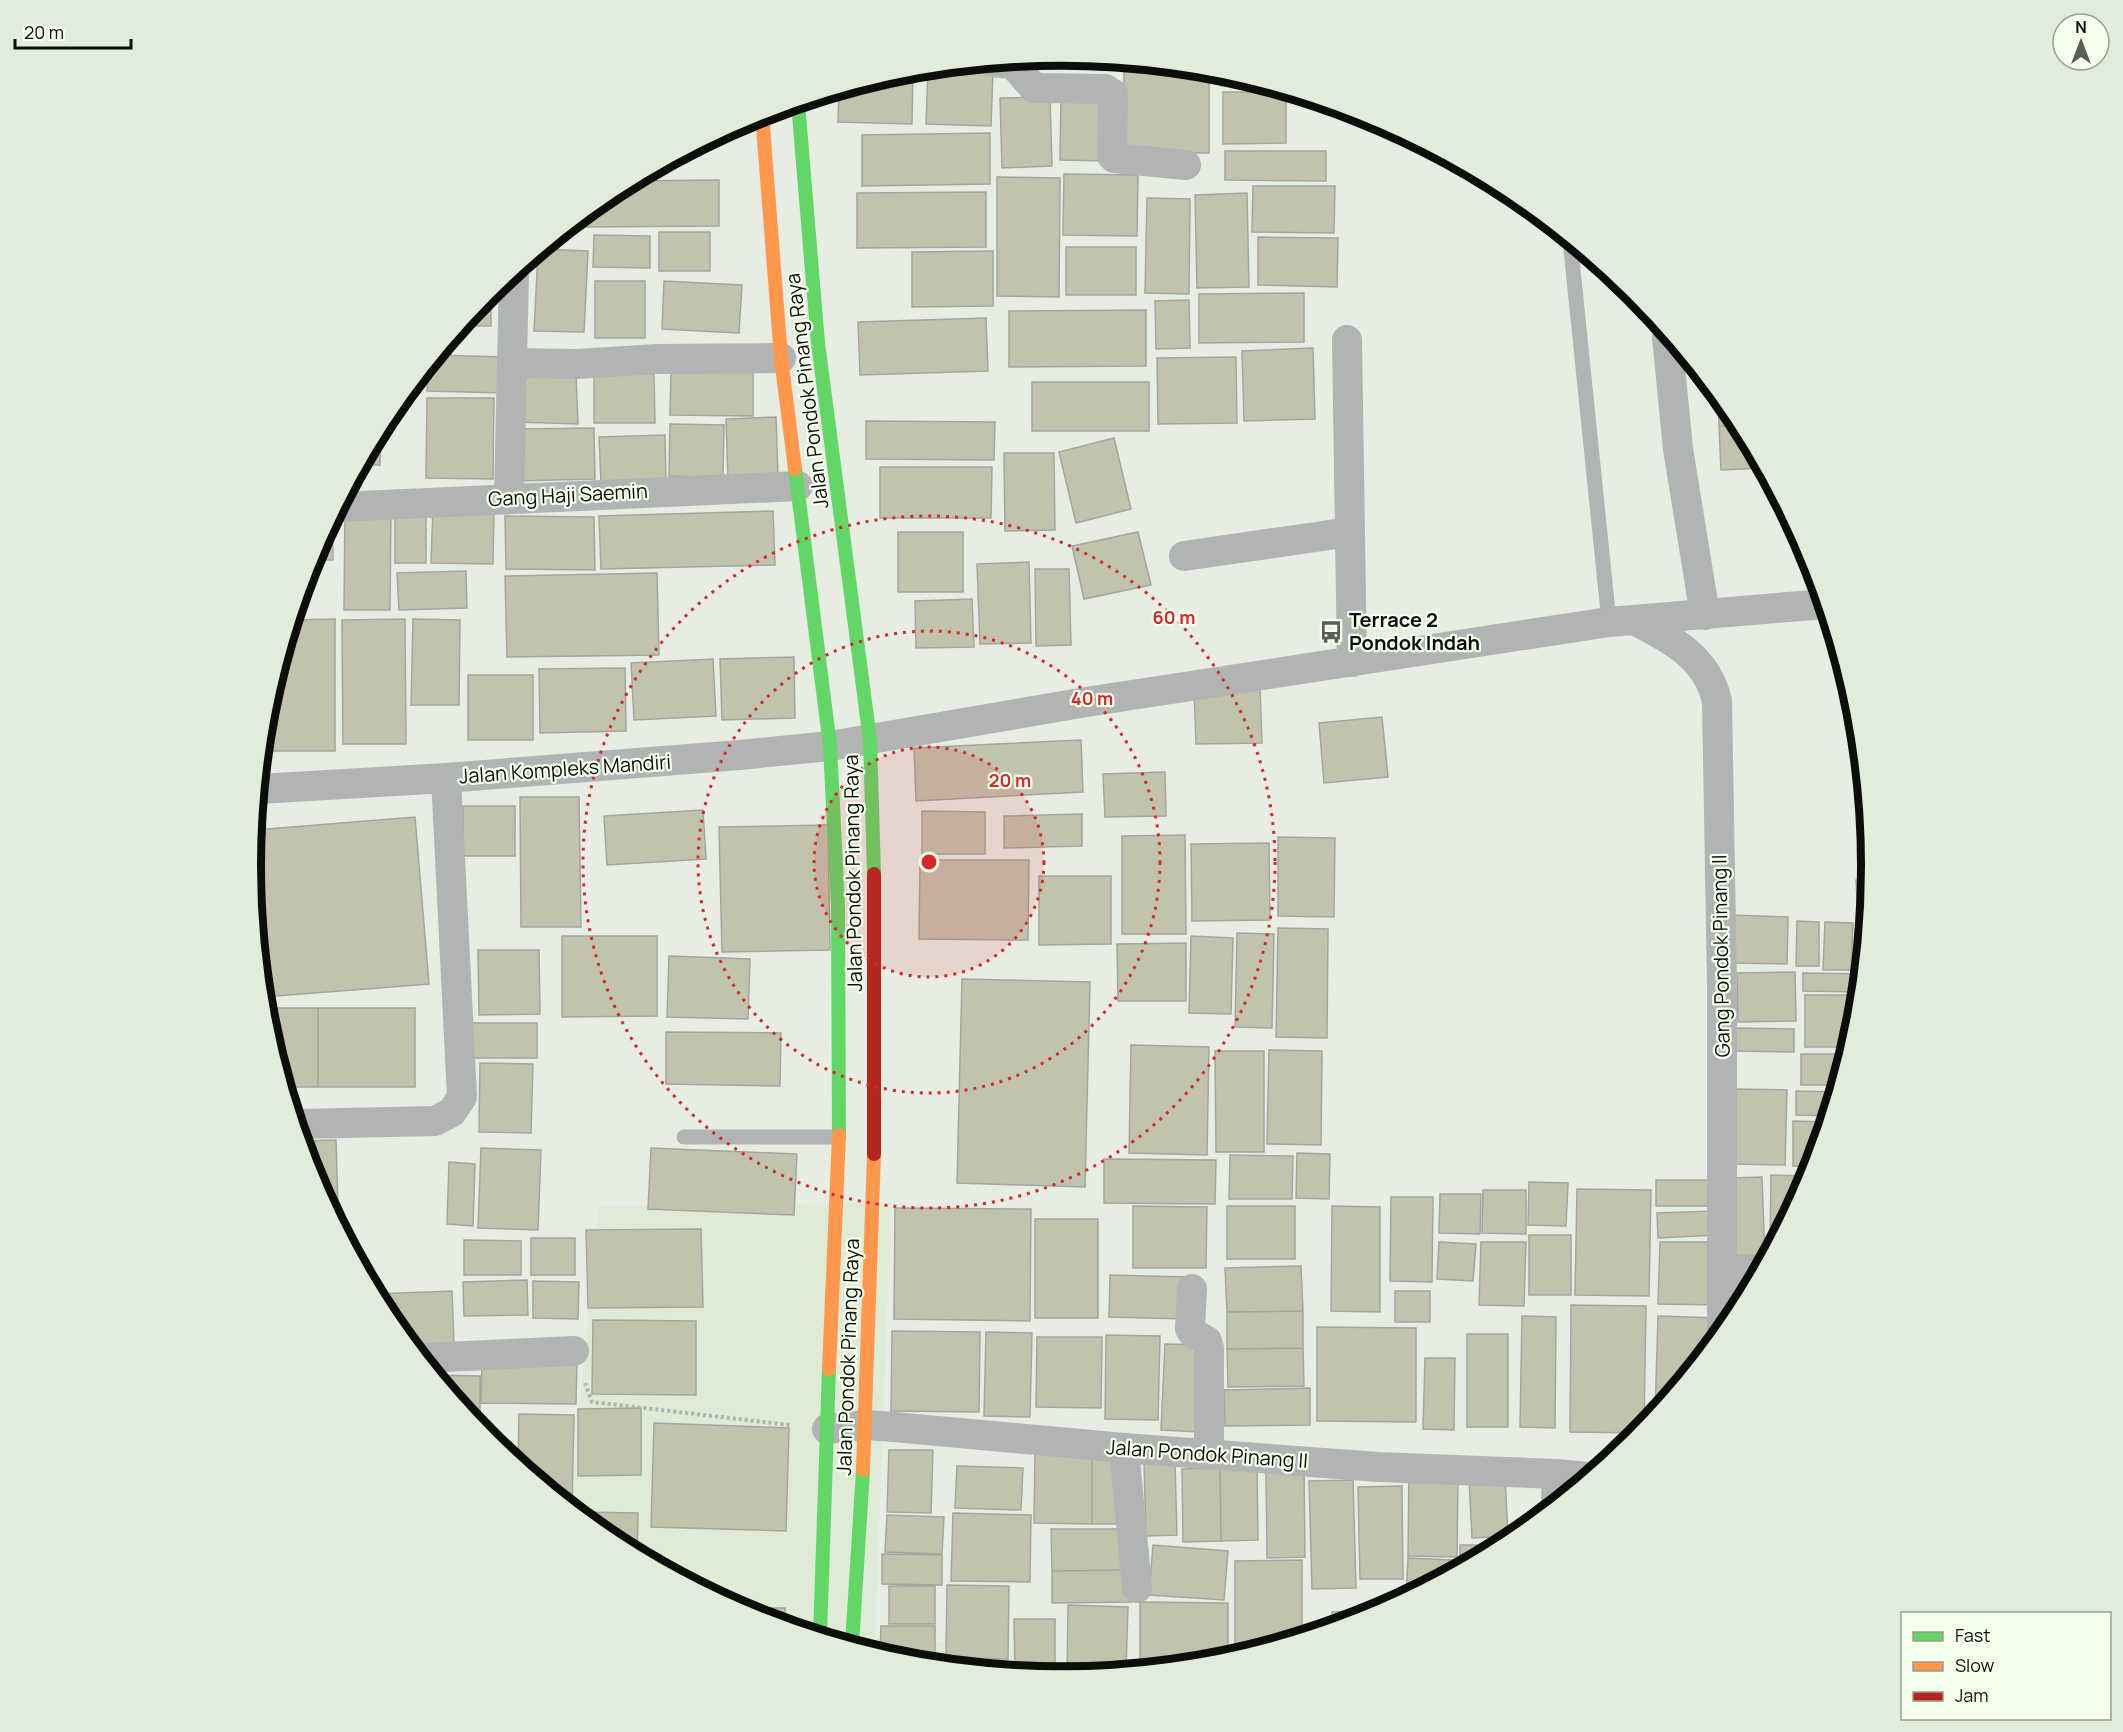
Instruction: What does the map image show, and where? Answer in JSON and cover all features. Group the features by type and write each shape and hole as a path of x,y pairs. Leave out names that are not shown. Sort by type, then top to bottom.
{"main road":[{"name":"Jalan Pondok Pinang Raya","path":"799,110 818,343 870,740 875,911 875,1124 866,1425 852,1639"},
{"name":"Jalan Pondok Pinang Raya","path":"763,124 781,358 831,746 838,906 839,1137 820,1629"}],"street":[{"path":"1015,68 1034,88 1105,89 1110,91 1113,94 1112,156 1114,158 1186,165"},
{"path":"509,498 514,284"},
{"path":"1347,339 1352,662"},
{"path":"1668,345 1696,615"},
{"path":"512,363 577,364 657,359 781,358"},
{"name":"Gang Haji Saemin","path":"347,507 798,486"},
{"path":"1184,556 1350,532"},
{"name":"Jalan Kompleks Mandiri","path":"265,789 446,778 831,746 1086,702 1633,620 1817,605"},
{"name":"Gang Pondok Pinang II","path":"1633,620 1675,641 1697,662 1713,684 1717,701 1722,985 1722,1317"},
{"path":"304,1124 435,1121 452,1112 462,1097 446,778"},
{"path":"1722,1269 1752,1269"},
{"path":"1192,1289 1190,1329 1193,1334 1207,1341 1209,1348 1209,1454"},
{"path":"431,1358 574,1351"},
{"name":"Jalan Pondok Pinang II","path":"827,1429 866,1425 1124,1448 1378,1467 1578,1476"},
{"path":"1124,1448 1137,1588"},
{"path":"1556,1495 1557,1474"}],"lane":[{"path":"1572,250 1633,620"},
{"path":"684,1137 839,1137"}],"path":[{"path":"574,1351 592,1402 827,1429"}],"shaded area":[{"path":"891,1203 875,1639 1053,1649 1052,1666 957,1659 905,1651 804,1624 755,1605 661,1559 571,1498 599,1206"}],"building":[{"path":"974,71 993,72 991,126 926,124 928,78"},
{"path":"1124,71 1166,73 1209,80 1209,153 1124,153"},
{"path":"913,80 912,124 838,122 839,98"},
{"path":"1221,82 1241,86 1221,86"},
{"path":"1223,92 1265,92 1286,98 1286,143 1223,144"},
{"path":"1050,97 1052,166 1002,168 1000,98"},
{"path":"1061,99 1105,99 1104,161 1060,160"},
{"path":"990,133 990,184 862,186 862,135"},
{"path":"1225,151 1326,151 1326,181 1225,180"},
{"path":"1064,174 1138,175 1137,236 1063,235"},
{"path":"997,177 1060,178 1059,297 997,296"},
{"path":"719,180 719,226 583,227 583,225 617,201 649,181"},
{"path":"1253,186 1335,186 1334,233 1252,232"},
{"path":"986,192 986,247 857,248 857,193"},
{"path":"1247,193 1249,287 1197,288 1195,195"},
{"path":"1147,198 1190,199 1189,294 1145,293"},
{"path":"659,232 710,232 710,271 659,271"},
{"path":"594,235 650,236 650,268 593,267"},
{"path":"1258,237 1338,238 1337,287 1258,285"},
{"path":"1066,247 1136,247 1136,295 1066,295"},
{"path":"552,249 588,251 584,332 534,331 537,262"},
{"path":"993,251 993,306 912,307 912,252"},
{"path":"595,281 645,281 645,338 595,338"},
{"path":"664,281 742,285 739,333 662,329"},
{"path":"1304,293 1304,342 1199,343 1199,294"},
{"path":"1189,300 1190,348 1156,349 1155,301"},
{"path":"491,305 491,326 472,326"},
{"path":"1146,310 1146,366 1009,367 1009,311"},
{"path":"986,318 988,371 860,375 858,322"},
{"path":"1313,348 1315,419 1244,421 1242,351"},
{"path":"447,355 504,357 503,393 427,391 428,378"},
{"path":"1236,357 1237,423 1158,424 1157,358"},
{"path":"671,370 753,370 753,416 670,415"},
{"path":"520,372 576,373 578,424 517,422"},
{"path":"594,373 654,374 655,423 594,423"},
{"path":"1032,382 1149,382 1149,431 1032,431"},
{"path":"427,398 494,398 493,479 426,478"},
{"path":"1719,410 1729,426 1719,426"},
{"path":"776,417 778,477 728,479 726,419"},
{"path":"866,421 995,422 994,460 866,459"},
{"path":"670,424 724,425 723,478 669,476"},
{"path":"1719,426 1729,426 1755,468 1721,470"},
{"path":"594,428 595,479 518,481 517,429"},
{"path":"665,435 666,480 601,482 599,437"},
{"path":"1114,438 1131,509 1076,523 1059,452"},
{"path":"380,447 380,465 370,465"},
{"path":"1004,453 1054,453 1055,530 1005,531"},
{"path":"880,467 992,467 991,518 880,518"},
{"path":"433,507 494,508 493,564 431,563"},
{"path":"346,508 391,508 390,610 344,610 345,510"},
{"path":"395,509 426,509 426,563 395,563"},
{"path":"773,511 775,565 601,569 599,516"},
{"path":"505,516 594,517 595,570 506,569"},
{"path":"898,532 963,532 963,592 898,592"},
{"path":"1138,532 1151,585 1084,599 1072,546"},
{"path":"332,537 333,560 322,560"},
{"path":"1029,562 1031,643 980,644 977,564"},
{"path":"1035,569 1069,569 1071,645 1036,646"},
{"path":"466,571 467,608 399,610 397,573"},
{"path":"657,573 659,655 507,657 505,576"},
{"path":"972,599 974,647 916,648 915,601"},
{"path":"335,619 335,751 270,751 277,710 301,620"},
{"path":"405,619 406,744 343,744 342,620"},
{"path":"413,619 460,620 459,705 411,705"},
{"path":"794,657 795,718 722,720 720,659"},
{"path":"713,659 716,716 634,720 631,663"},
{"path":"625,668 626,731 540,733 539,669"},
{"path":"468,675 533,675 533,740 468,740"},
{"path":"1260,687 1262,743 1196,744 1194,689"},
{"path":"1382,717 1388,777 1324,783 1319,723"},
{"path":"1081,740 1083,792 916,801 914,748"},
{"path":"1165,772 1166,816 1105,817 1103,774"},
{"path":"520,797 579,797 581,927 521,927"},
{"path":"463,806 515,806 515,856 463,856"},
{"path":"703,810 706,859 607,865 604,816"},
{"path":"922,811 985,812 985,854 922,854"},
{"path":"1082,814 1082,846 1004,848 1004,816"},
{"path":"415,817 429,984 273,996 263,918 262,829"},
{"path":"828,825 830,950 722,952 719,827"},
{"path":"1185,835 1186,934 1122,934 1122,836"},
{"path":"1278,837 1335,838 1334,917 1278,916"},
{"path":"1269,843 1270,920 1192,921 1191,844"},
{"path":"920,860 1029,860 1028,940 919,939"},
{"path":"1039,876 1111,876 1111,944 1039,945"},
{"path":"1856,880 1861,880 1860,917 1858,917"},
{"path":"1733,915 1788,917 1787,964 1732,963"},
{"path":"1797,921 1819,922 1819,966 1796,966"},
{"path":"1825,922 1853,923 1851,970 1823,970"},
{"path":"1278,928 1328,929 1327,1038 1276,1037"},
{"path":"1237,933 1274,934 1272,1028 1235,1027"},
{"path":"562,936 657,936 657,1016 562,1017"},
{"path":"1191,936 1233,938 1231,1014 1189,1013"},
{"path":"1186,943 1186,1001 1118,1001 1117,944"},
{"path":"478,950 539,950 540,1014 479,1015"},
{"path":"669,956 750,959 748,1019 667,1017"},
{"path":"1795,972 1796,1021 1738,1022 1737,973"},
{"path":"1803,973 1854,974 1851,992 1803,991"},
{"path":"962,979 1090,982 1085,1187 957,1183"},
{"path":"1805,995 1851,995 1840,1047 1805,1047"},
{"path":"275,1008 318,1008 318,1087 293,1087"},
{"path":"318,1008 415,1008 415,1087 318,1087"},
{"path":"470,1023 537,1023 537,1058 470,1058"},
{"path":"1734,1028 1794,1029 1794,1052 1734,1051"},
{"path":"666,1032 781,1033 780,1086 666,1084"},
{"path":"1131,1045 1209,1047 1207,1155 1129,1153"},
{"path":"1269,1050 1322,1051 1321,1145 1267,1144"},
{"path":"1215,1051 1264,1051 1264,1152 1216,1152"},
{"path":"1801,1054 1838,1054 1830,1085 1801,1085"},
{"path":"480,1063 533,1064 531,1133 479,1132"},
{"path":"1736,1089 1787,1090 1785,1165 1734,1164"},
{"path":"1796,1091 1828,1092 1821,1116 1796,1115"},
{"path":"1793,1121 1819,1122 1803,1167 1793,1166"},
{"path":"336,1140 338,1206 322,1172 311,1141"},
{"path":"481,1148 541,1150 538,1230 478,1228"},
{"path":"651,1148 797,1154 794,1215 648,1209"},
{"path":"1297,1153 1330,1154 1329,1199 1296,1198"},
{"path":"1230,1155 1293,1156 1292,1199 1229,1199"},
{"path":"1104,1159 1216,1160 1215,1204 1104,1203"},
{"path":"449,1162 475,1164 473,1226 447,1224"},
{"path":"1771,1175 1799,1176 1779,1220 1770,1236"},
{"path":"1762,1177 1764,1247 1756,1262 1734,1263 1731,1178"},
{"path":"1656,1180 1716,1180 1716,1206 1656,1206"},
{"path":"1529,1182 1568,1183 1566,1226 1528,1225"},
{"path":"1577,1189 1651,1190 1649,1296 1575,1295"},
{"path":"1483,1190 1526,1190 1526,1234 1482,1233"},
{"path":"1440,1194 1481,1194 1480,1234 1439,1233"},
{"path":"1391,1197 1433,1197 1432,1282 1390,1281"},
{"path":"1133,1206 1207,1207 1206,1268 1133,1268"},
{"path":"1227,1206 1295,1206 1295,1259 1227,1259"},
{"path":"1332,1206 1380,1207 1380,1312 1331,1311"},
{"path":"895,1208 1031,1209 1030,1321 894,1319"},
{"path":"1715,1211 1717,1235 1658,1238 1657,1213"},
{"path":"1035,1219 1098,1219 1098,1318 1035,1318"},
{"path":"701,1229 703,1307 588,1308 586,1230"},
{"path":"1529,1235 1571,1235 1571,1295 1529,1295"},
{"path":"531,1238 575,1238 575,1275 531,1275"},
{"path":"464,1240 521,1241 521,1275 464,1275"},
{"path":"1439,1242 1476,1244 1473,1281 1437,1279"},
{"path":"1481,1242 1526,1242 1524,1306 1479,1305"},
{"path":"1660,1242 1718,1242 1718,1305 1658,1304"},
{"path":"1301,1266 1303,1311 1227,1312 1225,1268"},
{"path":"1736,1271 1751,1272 1735,1296"},
{"path":"1110,1275 1186,1277 1185,1319 1109,1317"},
{"path":"527,1280 528,1315 464,1316 463,1282"},
{"path":"533,1281 579,1282 578,1319 533,1318"},
{"path":"452,1291 454,1344 422,1346 386,1294"},
{"path":"1395,1291 1430,1291 1430,1322 1395,1322"},
{"path":"1571,1305 1646,1306 1644,1413 1626,1433 1570,1432"},
{"path":"1303,1311 1303,1348 1227,1349 1227,1312"},
{"path":"1522,1316 1556,1317 1555,1428 1520,1427"},
{"path":"1658,1316 1718,1318 1718,1322 1696,1353 1655,1401"},
{"path":"593,1320 696,1321 696,1395 592,1394"},
{"path":"1317,1327 1416,1328 1416,1422 1317,1421"},
{"path":"892,1331 980,1332 979,1412 891,1411"},
{"path":"986,1332 1032,1333 1030,1417 984,1416"},
{"path":"1467,1334 1508,1334 1508,1427 1467,1427"},
{"path":"1106,1335 1160,1336 1158,1420 1105,1419"},
{"path":"1037,1337 1102,1337 1101,1408 1036,1407"},
{"path":"1165,1344 1204,1345 1200,1432 1161,1430"},
{"path":"1303,1348 1304,1386 1228,1387 1227,1349"},
{"path":"1425,1358 1455,1358 1454,1430 1423,1429"},
{"path":"482,1360 577,1362 576,1404 481,1403"},
{"path":"445,1375 480,1376 480,1415"},
{"path":"1310,1388 1310,1425 1225,1426 1224,1390"},
{"path":"641,1408 641,1475 578,1476 578,1409"},
{"path":"519,1414 574,1415 572,1499 534,1467 518,1452"},
{"path":"654,1423 789,1428 786,1531 651,1527"},
{"path":"889,1450 933,1450 931,1513 887,1512"},
{"path":"1035,1452 1092,1453 1092,1524 1034,1523"},
{"path":"1092,1453 1119,1453 1119,1524 1092,1524"},
{"path":"1175,1462 1177,1535 1146,1536 1144,1463"},
{"path":"1266,1464 1304,1464 1305,1557 1267,1558"},
{"path":"957,1466 1023,1468 1021,1510 955,1508"},
{"path":"1220,1468 1257,1468 1258,1540 1221,1541"},
{"path":"1220,1468 1221,1541 1183,1542 1182,1469"},
{"path":"1409,1473 1458,1473 1457,1557 1408,1556"},
{"path":"1505,1476 1508,1530 1497,1537 1472,1538 1469,1478"},
{"path":"1353,1480 1356,1588 1312,1589 1309,1481"},
{"path":"1402,1486 1403,1579 1360,1579 1358,1487"},
{"path":"590,1512 638,1513 637,1544"},
{"path":"953,1513 1031,1515 1030,1582 951,1581"},
{"path":"887,1515 944,1517 942,1554 885,1552"},
{"path":"1051,1529 1131,1529 1132,1570 1052,1571"},
{"path":"1153,1545 1228,1551 1224,1600 1149,1595"},
{"path":"1460,1545 1484,1545 1461,1559"},
{"path":"882,1554 942,1555 942,1585 882,1584"},
{"path":"1408,1558 1453,1560 1453,1563 1406,1587"},
{"path":"1302,1560 1302,1629 1235,1647 1235,1561"},
{"path":"1132,1570 1132,1602 1052,1603 1052,1571"},
{"path":"947,1585 1009,1586 1008,1659 946,1657"},
{"path":"889,1586 935,1586 935,1624 889,1624"},
{"path":"1140,1602 1228,1603 1228,1649 1166,1659 1140,1660"},
{"path":"1068,1605 1128,1607 1126,1663 1067,1666"},
{"path":"763,1608 785,1608 785,1617"},
{"path":"1352,1611 1332,1619 1332,1612"},
{"path":"1014,1619 1055,1619 1055,1666 1015,1664"},
{"path":"881,1626 935,1626 935,1656 880,1645"}],"traffic: fast":[{"path":"799,110 818,343 870,740 874,874"},
{"path":"795,469 830,746 838,906 839,1135"},
{"path":"820,1629 829,1369"},
{"path":"852,1639 863,1470"}],"traffic: slow":[{"path":"763,124 781,358 795,469"},
{"path":"829,1369 839,1135"},
{"path":"863,1470 874,1154"}],"traffic: jam":[{"path":"874,874 874,1154"}],"place":[{"name":"Terrace 2 Pondok Indah","path":"1331,632"}]}
